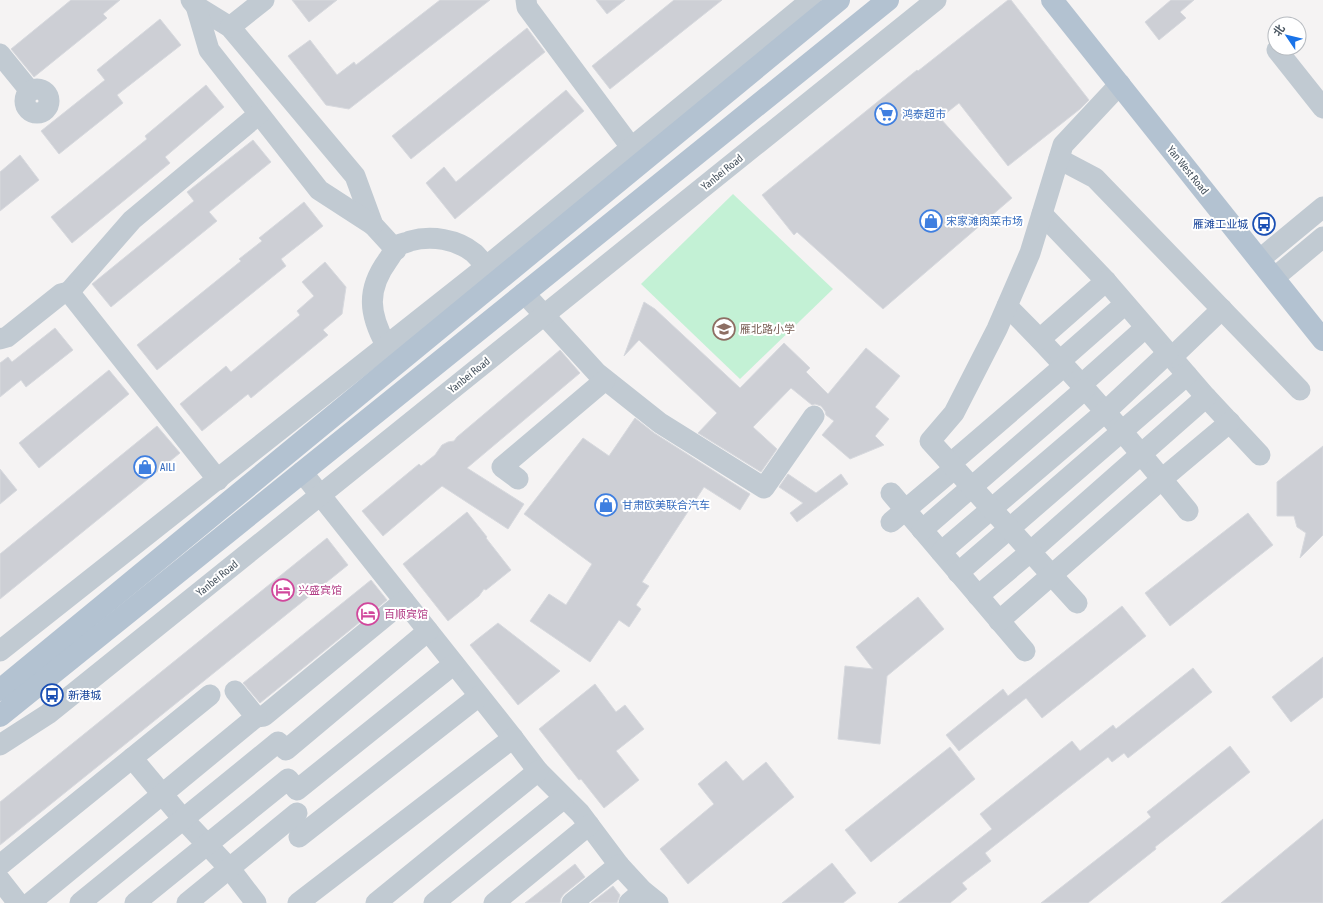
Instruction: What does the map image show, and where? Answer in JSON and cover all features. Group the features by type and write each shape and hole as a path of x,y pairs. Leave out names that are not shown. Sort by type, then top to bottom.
{"main road":[{"path":"0,690 24,668 839,0"},
{"path":"0,716 888,0"},
{"name":"Yan West Road","path":"1052,0 1323,340"},
{"path":"0,683 24,668"},
{"path":"0,724 32,690"}],"street":[{"path":"230,27 264,0"},
{"path":"526,0 527,7 631,147"},
{"path":"0,651 487,266 811,0"},
{"name":"Yanbei Road","path":"0,745 48,714 936,0"},
{"path":"193,3 230,27 355,176 373,225"},
{"path":"193,3 209,50 319,190 373,225 396,250"},
{"path":"0,54 30,91"},
{"path":"1282,56 1323,108"},
{"path":"1077,604 930,441 954,413 1007,306 1030,253 1063,145 1120,84"},
{"path":"0,339 7,337 61,294 69,292 132,220 259,114"},
{"path":"1059,159 1095,178 1300,390"},
{"path":"1259,260 1323,207"},
{"path":"1042,214 1106,281 1206,398 1260,455"},
{"path":"1274,278 1323,237"},
{"path":"386,345 377,328 372,308 374,289 380,270 399,245 417,239 437,238 456,243 473,252 487,266"},
{"path":"1040,339 1106,281"},
{"path":"69,292 218,480"},
{"path":"524,293 597,374 660,423 764,488 814,416"},
{"path":"898,516 1125,304"},
{"path":"1007,306 1040,339 1122,431 1188,511"},
{"path":"941,552 1105,412 1222,309"},
{"path":"922,530 1083,387 1145,328"},
{"path":"958,572 1187,375"},
{"path":"518,479 502,467 605,380"},
{"path":"978,596 1206,398"},
{"path":"999,620 1230,422"},
{"path":"302,472 538,771 585,819 643,899"},
{"path":"891,494 898,516 922,530 1025,651"},
{"path":"30,903 256,717 264,716 404,601"},
{"path":"80,903 278,742 286,750 428,631"},
{"path":"135,903 288,779 297,790 454,664"},
{"path":"235,691 256,717"},
{"path":"0,865 210,695"},
{"path":"299,837 479,696"},
{"path":"298,903 513,738"},
{"path":"132,758 183,818 230,869 247,900"},
{"path":"376,903 538,771"},
{"path":"434,903 564,798"},
{"path":"187,903 297,813"},
{"path":"494,903 585,819"},
{"path":"572,903 619,865"},
{"path":"0,880 18,903"}],"green space":[{"path":"733,194 833,289 740,379 641,284"}],"building":[{"path":"71,0 120,0 103,14 107,18 34,77 11,49"},
{"path":"292,0 337,0 309,22"},
{"path":"440,0 490,0 349,109 326,105 288,56 310,40 337,75 354,62 356,65"},
{"path":"596,0 625,0 607,14"},
{"path":"674,0 722,0 610,89 592,66"},
{"path":"1008,0 1011,0 1089,100 1080,109 1008,166 959,103 940,118 1012,198 883,309 797,232 794,235 762,195 917,70 918,71"},
{"path":"1171,0 1194,0 1180,12 1186,18 1159,40 1145,22"},
{"path":"160,19 181,45 117,95 123,103 59,154 41,131 105,80 97,70"},
{"path":"527,28 545,52 411,159 392,136"},
{"path":"206,85 224,107 165,157 170,163 72,243 51,217 147,139 145,136"},
{"path":"566,90 584,111 455,219 426,183 444,167 456,182"},
{"path":"253,140 271,162 209,212 217,221 111,307 92,284 194,201 187,192"},
{"path":"20,155 39,180 0,211 0,172"},
{"path":"304,202 323,226 281,259 286,266 157,370 137,345 241,261 239,259 262,241 259,238"},
{"path":"325,262 346,287 342,314 323,330 328,335 251,398 248,394 202,431 180,404 226,366 231,372 300,315 297,311 314,296 302,282"},
{"path":"644,302 655,309 740,388 784,343 810,368 806,372 828,394 866,348 900,376 875,407 889,419 875,436 884,445 850,459 822,435 834,421 826,415 821,406 815,404 812,405 791,388 753,427 777,449 761,472 698,433 717,413 639,340 624,356"},
{"path":"55,328 73,350 26,387 21,380 0,397 0,363 8,357 12,362"},
{"path":"560,350 580,373 467,468 524,504 508,529 442,486 383,536 362,511 419,464 421,466 435,455 442,445 454,441"},
{"path":"109,370 129,394 39,468 19,443"},
{"path":"635,418 654,433 750,494 740,510 704,487 642,582 649,586 636,605 641,609 629,627 619,620 590,662 530,621 549,594 566,605 592,564 524,514 583,438 609,456"},
{"path":"157,426 180,453 0,599 0,554"},
{"path":"1323,446 1323,535 1300,558 1306,533 1297,527 1294,516 1277,516 1277,482"},
{"path":"0,469 17,490 0,504"},
{"path":"788,474 816,493 841,474 848,484 797,522 790,513 803,503 779,487"},
{"path":"467,512 511,570 486,590 484,589 479,596 448,621 403,564"},
{"path":"1248,513 1273,545 1170,626 1145,593"},
{"path":"327,538 348,565 0,845 0,802"},
{"path":"371,580 387,600 260,703 243,683"},
{"path":"918,597 944,629 887,676 880,744 838,739 845,666 873,669 856,647"},
{"path":"1122,606 1146,636 1042,718 1026,698 959,751 946,735 1003,689 1008,696"},
{"path":"498,623 560,671 518,705 470,645"},
{"path":"1323,657 1323,697 1291,722 1272,697"},
{"path":"1193,668 1212,692 1128,758 1124,753 1112,762 1108,757 985,853 991,861 962,883 967,889 950,903 898,903 992,829 980,814 1072,741 1080,751 1113,725 1116,729"},
{"path":"595,684 616,712 625,705 644,729 616,751 639,780 604,808 581,779 579,780 539,729"},
{"path":"1230,746 1250,772 1155,847 1156,849 1088,903 1041,903 1151,817 1147,812"},
{"path":"950,747 975,779 871,862 845,830"},
{"path":"726,761 743,781 766,762 794,797 688,884 660,849 714,804 698,784"},
{"path":"1323,819 1323,903 1221,903"},
{"path":"832,863 856,893 843,903 782,903"},
{"path":"575,864 585,877 564,894 560,903 525,903"},
{"path":"613,886 620,895 617,903 591,903"}],"place":[{"name":"鸿泰超市","path":"886,114"},
{"name":"宋家滩肉菜市场","path":"931,221"},
{"name":"雁滩工业城","path":"1264,224"},
{"name":"雁北路小学","path":"724,329"},
{"name":"AILI","path":"145,467"},
{"name":"甘肃欧美联合汽车","path":"606,505"},
{"name":"兴盛宾馆","path":"283,590"},
{"name":"百顺宾馆","path":"368,614"},
{"name":"新港城","path":"52,695"}]}
